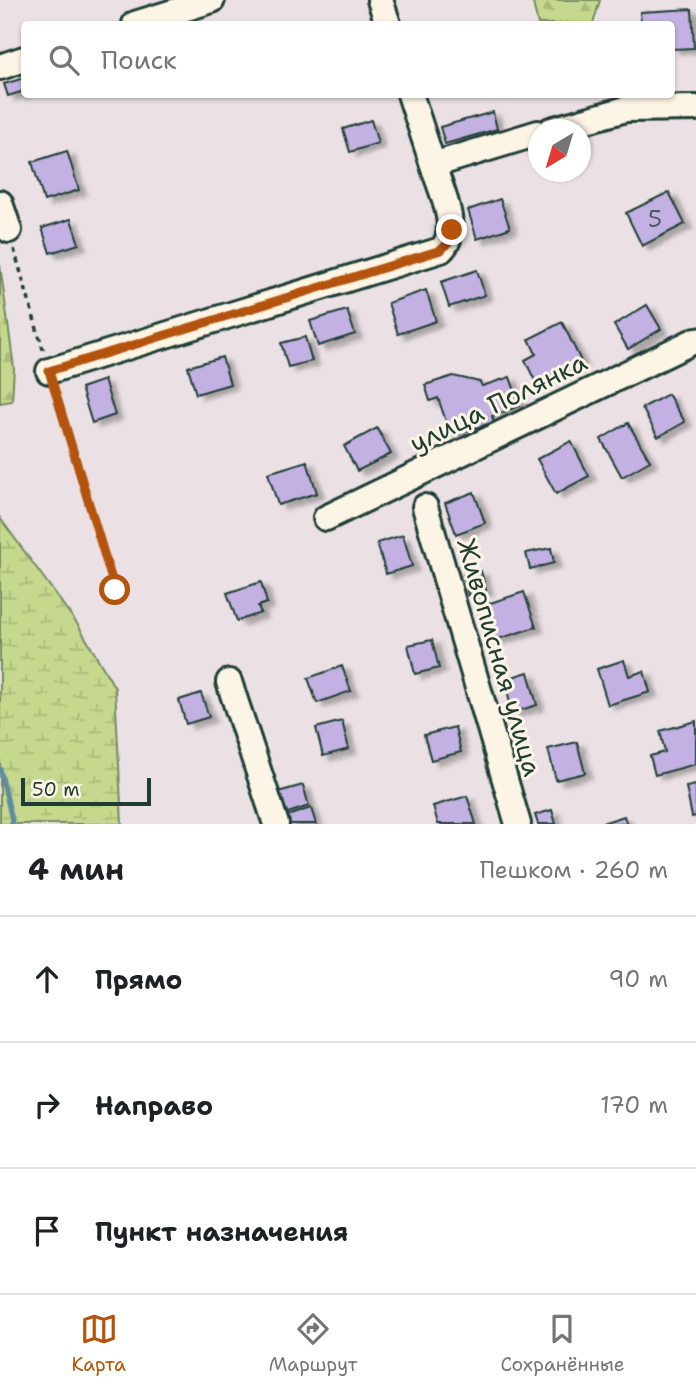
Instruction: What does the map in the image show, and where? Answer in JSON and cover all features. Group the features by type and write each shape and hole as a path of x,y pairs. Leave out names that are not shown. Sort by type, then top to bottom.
{"street":[{"path":"145,21 212,0"},
{"path":"380,0 387,21"},
{"path":"0,67 21,60"},
{"path":"49,371 441,250 449,242 452,230 411,98"},
{"path":"590,119 626,109 696,108"},
{"path":"433,164 528,136"},
{"path":"0,203 9,230"},
{"name":"улица Полянка","path":"326,518 696,340"},
{"name":"Живописная улица","path":"425,507 518,824"},
{"path":"229,682 276,824"}],"path":[{"path":"9,230 115,590"}],"green space":[{"path":"523,0 600,0 594,21 537,21 533,3"},
{"path":"0,265 14,368 12,401 0,403"},
{"path":"0,518 78,625 115,688 122,824 0,824"}],"building":[{"path":"692,9 694,48 675,49 675,21 641,21 640,12"},
{"path":"21,79 21,92 8,96 4,84"},
{"path":"493,112 497,129 445,144 440,127"},
{"path":"371,120 378,143 350,152 343,129"},
{"path":"67,151 79,190 44,201 32,162"},
{"path":"669,192 685,224 642,246 626,213"},
{"path":"500,199 510,228 477,239 468,210"},
{"path":"71,219 79,244 50,253 42,228"},
{"path":"477,270 485,295 449,307 441,282"},
{"path":"426,290 436,321 398,334 388,303"},
{"path":"647,305 661,329 628,349 614,325"},
{"path":"347,310 355,334 318,346 310,321"},
{"path":"562,322 581,361 536,383 525,360 536,354 529,339"},
{"path":"305,337 312,361 288,367 281,343"},
{"path":"222,357 230,384 196,394 188,367"},
{"path":"453,376 480,382 482,386 510,377 520,406 492,416 494,422 451,436 438,398 430,401 425,385"},
{"path":"104,380 115,415 92,423 81,388"},
{"path":"668,394 685,422 658,437 642,408"},
{"path":"628,423 650,461 622,477 601,439"},
{"path":"377,428 391,454 357,471 344,446"},
{"path":"571,441 589,476 556,494 537,459"},
{"path":"307,461 317,493 278,505 268,473"},
{"path":"474,492 485,523 456,534 445,503"},
{"path":"403,535 412,566 386,574 377,543"},
{"path":"551,548 554,563 530,569 526,553"},
{"path":"481,571 486,590 468,595 463,575"},
{"path":"261,582 267,603 258,606 261,613 237,621 227,593"},
{"path":"524,592 536,627 495,640 484,605"},
{"path":"432,640 439,668 415,674 408,645"},
{"path":"624,660 629,676 644,671 650,692 608,705 597,669"},
{"path":"342,666 351,691 317,703 308,678"},
{"path":"528,672 537,705 511,713 506,679"},
{"path":"201,693 209,717 186,724 179,700"},
{"path":"342,721 349,749 323,756 316,728"},
{"path":"696,721 696,764 655,775 650,756 665,752 660,731"},
{"path":"455,727 461,752 431,760 424,735"},
{"path":"577,742 585,773 556,780 548,749"},
{"path":"303,785 309,806 285,814 278,792"},
{"path":"696,785 696,816 692,817 686,787"},
{"path":"467,796 476,824 438,824 433,806"},
{"path":"311,808 316,824 290,824 287,816"},
{"path":"552,810 556,824 538,824 535,815"},
{"path":"624,816 627,824 599,824"}],"waterway":[{"path":"0,769 13,824"}],"route":[{"path":"115,590 49,371 441,250 449,242 452,230"}]}
